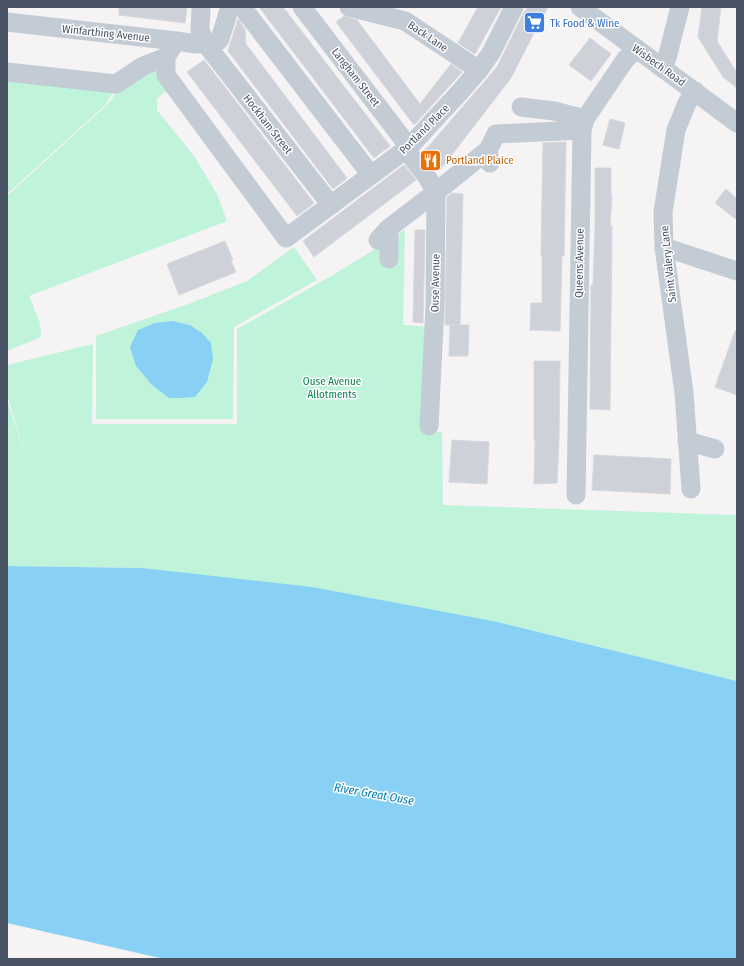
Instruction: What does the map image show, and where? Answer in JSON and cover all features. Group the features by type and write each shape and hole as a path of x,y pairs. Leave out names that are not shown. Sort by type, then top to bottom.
{"street":[{"path":"201,7 200,30 205,43 217,42 220,39 229,10 232,7"},
{"path":"242,7 371,175"},
{"name":"Langham Street","path":"302,7 408,148"},
{"name":"Back Lane","path":"349,7 405,21 479,70"},
{"name":"Portland Place","path":"171,49 166,75 286,238 408,148 459,94 479,70 491,52 514,7"},
{"name":"Wisbech Road","path":"580,7 737,123"},
{"path":"662,68 667,58 680,7"},
{"name":"Winfarthing Avenue","path":"7,22 171,49 205,43"},
{"name":"Hockham Street","path":"205,43 331,205"},
{"path":"584,124 625,60 636,48"},
{"path":"7,72 116,84 171,49"},
{"name":"Saint Valery Lane","path":"691,489 684,393 664,247 663,212 676,130 687,103 695,91"},
{"path":"521,106 554,111 584,124"},
{"path":"389,259 384,234 436,192 489,157 496,134 584,124"},
{"name":"Queens Avenue","path":"576,495 584,124"},
{"path":"408,148 436,192"},
{"name":"Ouse Avenue","path":"430,426 435,307 436,192"},
{"path":"664,247 737,271"},
{"path":"687,441 715,449"}],"green space":[{"path":"156,70 168,89 157,99 157,110 194,156 217,194 227,221 29,296 40,323 41,337 7,351 7,196 111,101 116,91"},
{"path":"7,75 115,90 105,105 7,194"},
{"name":"Ouse Avenue Allotments","path":"405,229 403,325 430,327 425,432 442,432 443,505 737,515 737,681 498,622 142,568 7,566 7,400 27,460 7,395 7,365 93,344 92,424 237,424 237,329 333,275 398,235"},
{"path":"294,247 317,280 234,327 233,419 96,419 96,336 191,303 247,281","holes":["130,347 151,384 136,366"]}],"water":[{"path":"173,321 190,325 202,333 211,343 213,359 207,382 195,397 169,398 151,384 136,366 130,347 138,330 155,323"},
{"name":"River Great Ouse","path":"7,566 142,568 312,587 498,622 737,681 737,959 164,959 7,923"}],"building":[{"path":"119,7 187,7 185,23 119,15"},
{"path":"259,7 283,7 390,146 374,158"},
{"path":"478,7 501,7 475,54 458,43"},
{"path":"528,7 548,7 511,78 444,165 436,171 421,152 428,147 497,67 523,14"},
{"path":"702,7 721,7 717,41 737,73 737,88 723,77 698,37"},
{"path":"344,16 357,20 420,104 451,64 462,72 414,125 336,22"},
{"path":"238,19 245,29 246,44 347,178 333,189 228,51"},
{"path":"590,38 611,54 591,81 569,65"},
{"path":"204,60 314,203 297,216 187,72"},
{"path":"610,119 625,123 619,149 603,145"},
{"path":"566,142 564,256 562,255 560,331 530,330 531,303 542,303 541,255 543,143"},
{"path":"404,165 416,180 314,257 303,241"},
{"path":"595,168 611,168 612,196 610,226 612,226 610,410 590,409 591,285 593,285"},
{"path":"726,189 737,199 737,220 715,203"},
{"path":"452,193 463,194 460,325 445,325 447,197"},
{"path":"415,230 425,230 423,323 413,322"},
{"path":"225,241 236,272 179,295 167,264"},
{"path":"450,325 469,325 468,356 449,356"},
{"path":"735,331 737,331 737,395 715,387"},
{"path":"534,361 560,361 557,483 534,484"},
{"path":"452,440 489,442 487,484 449,482"},
{"path":"594,455 671,459 670,494 592,490"}],"place":[{"name":"Tk Food & Wine","path":"534,23"},
{"name":"Portland Plaice","path":"431,160"}]}
